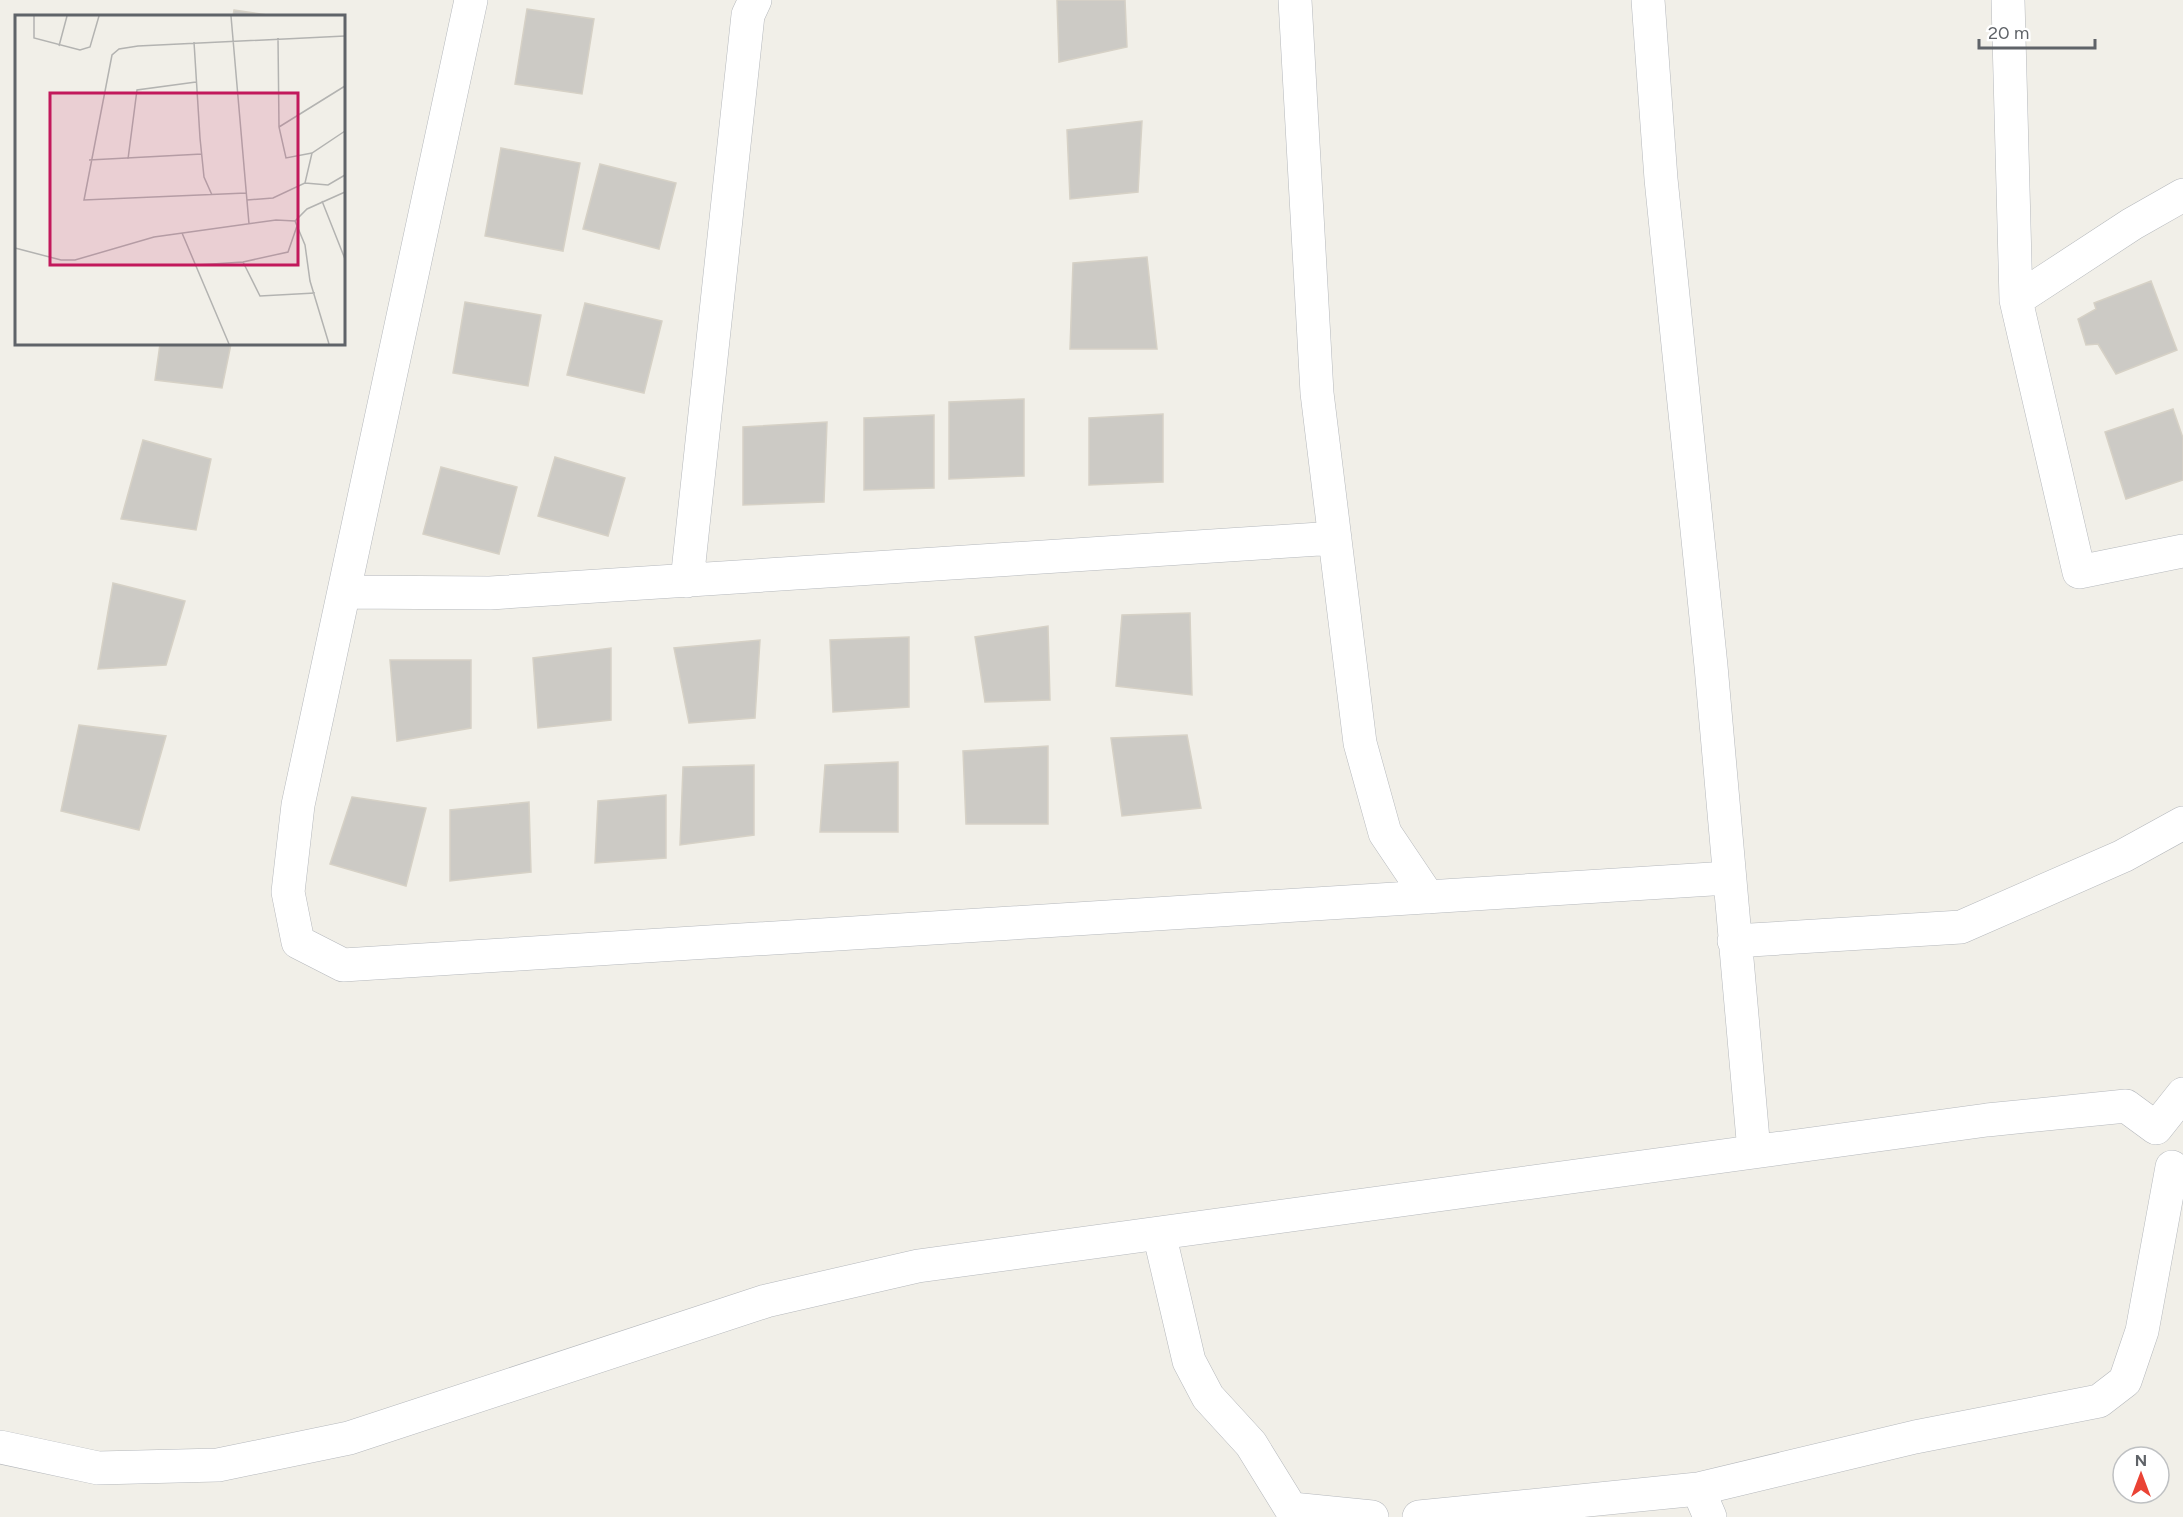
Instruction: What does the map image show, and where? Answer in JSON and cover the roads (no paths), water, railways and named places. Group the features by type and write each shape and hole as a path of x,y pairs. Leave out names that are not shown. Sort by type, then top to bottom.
{"street":[{"path":"471,0 298,805 288,892 298,942 343,965 1728,878"},
{"path":"687,581 748,15 754,0"},
{"path":"1295,0 1317,393 1360,743 1385,833 1428,897"},
{"path":"1648,0 1661,179 1711,666 1754,1151"},
{"path":"2008,0 2016,300 2079,572 2183,551"},
{"path":"2016,300 2132,224 2183,195"},
{"path":"345,592 490,593 1335,538"},
{"path":"1734,941 1961,927 2122,856 2183,823"},
{"path":"2156,1128 2183,1094"},
{"path":"0,1447 98,1468 218,1465 349,1438 766,1301 918,1266 1987,1120 2126,1106 2156,1128 2177,1180 2142,1330 2125,1381 2099,1401 1915,1437 1704,1503 1419,1517"},
{"path":"1159,1233 1189,1361 1208,1397 1251,1444 1294,1513 1372,1517"}]}
